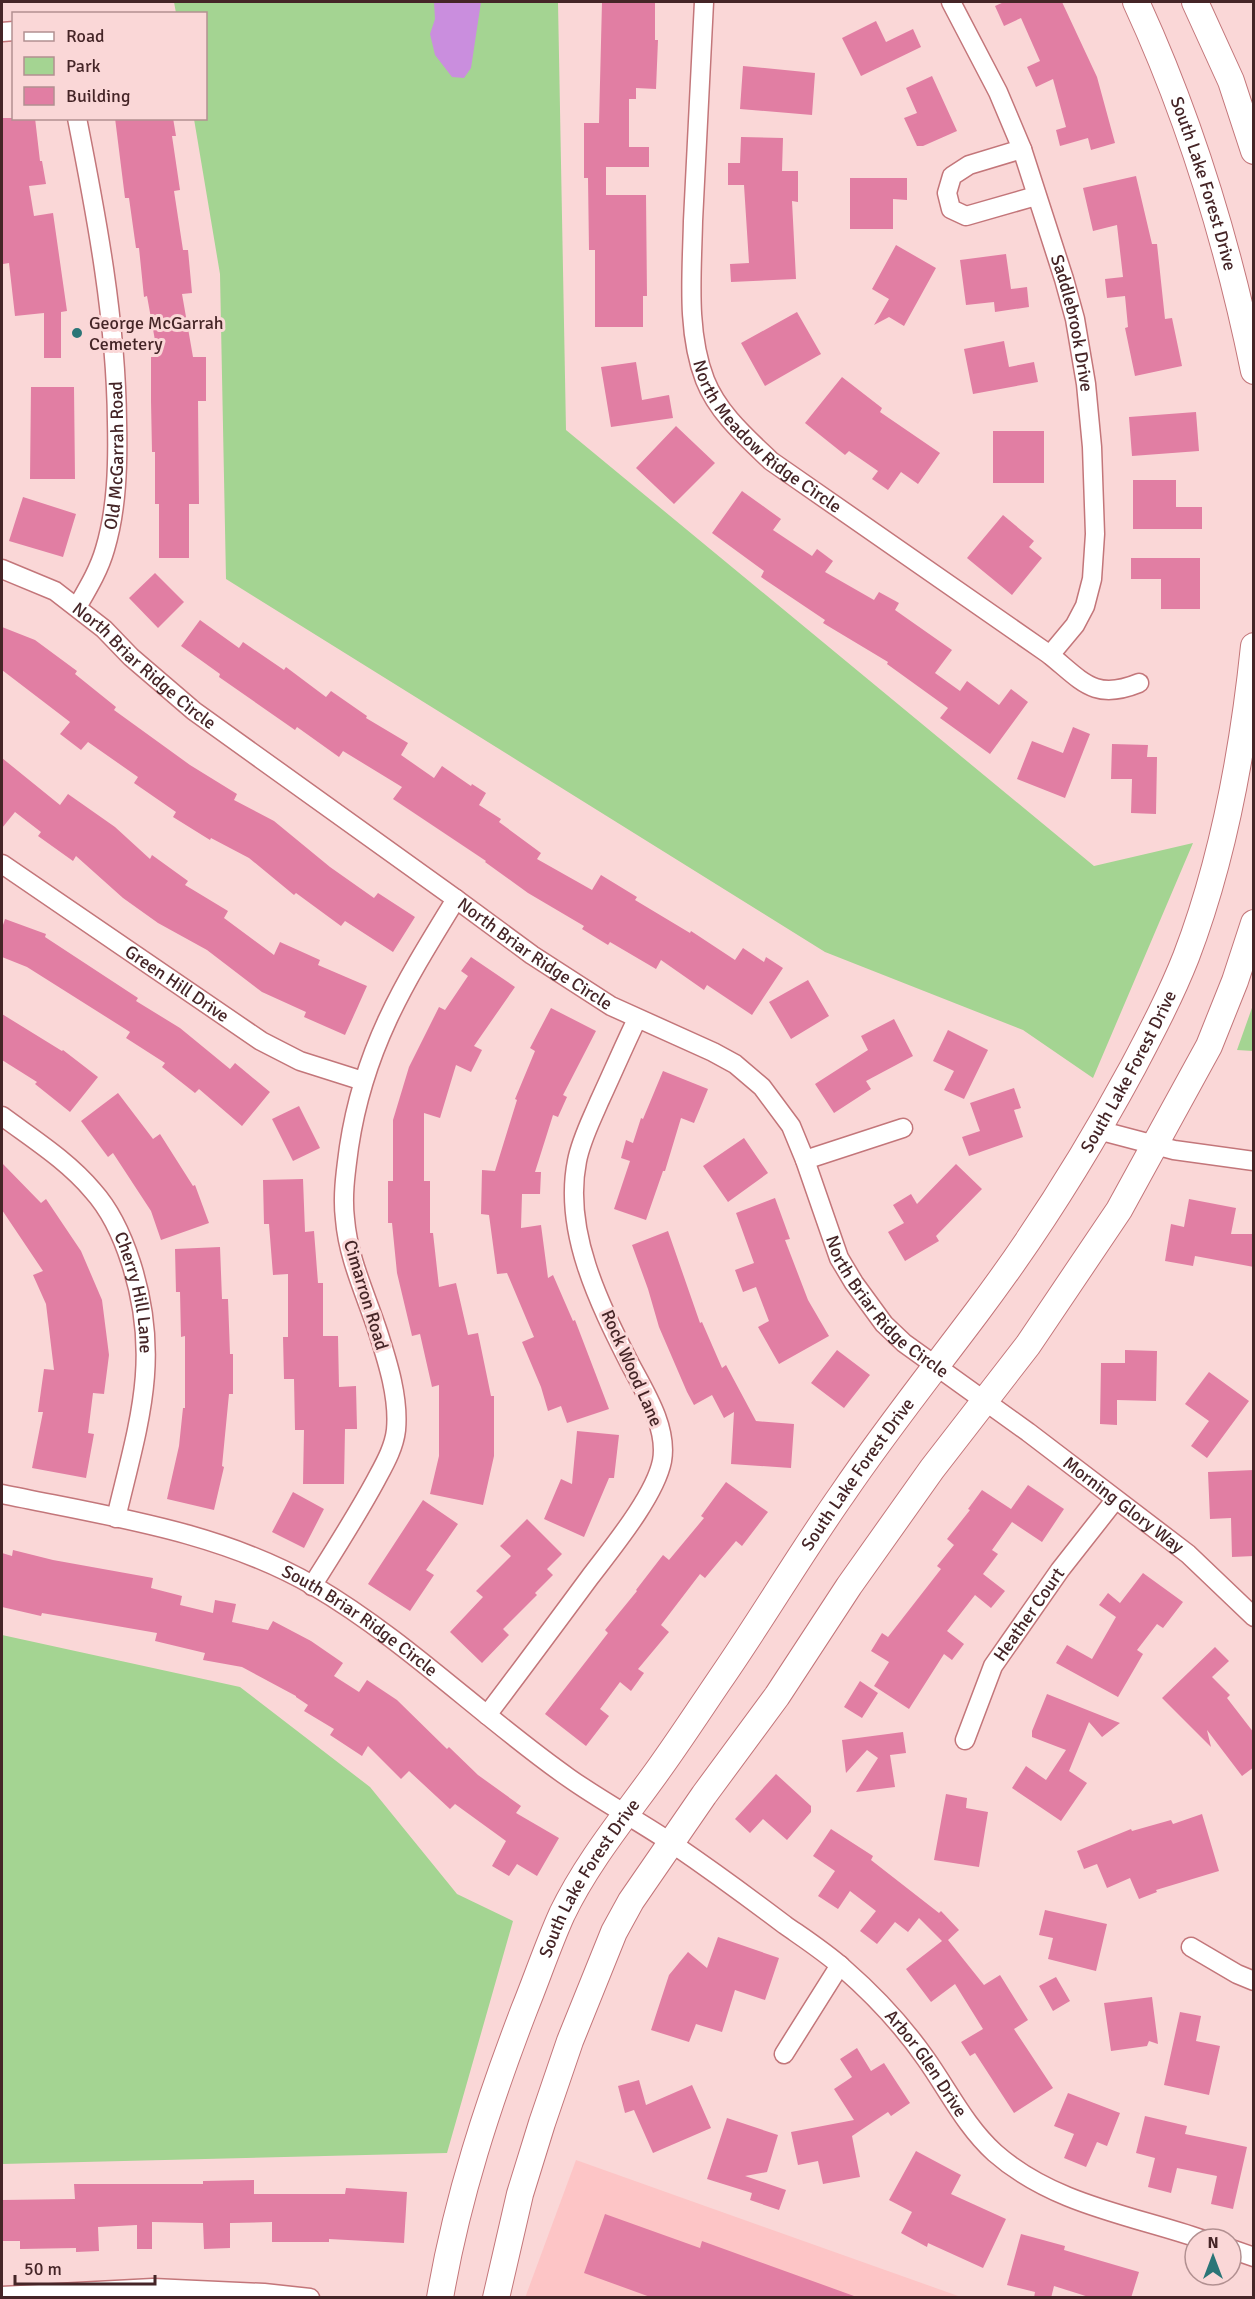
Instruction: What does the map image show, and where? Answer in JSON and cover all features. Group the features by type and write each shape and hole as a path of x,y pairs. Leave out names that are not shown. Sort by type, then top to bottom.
{"main road":[{"name":"South Lake Forest Drive","path":"1136,2 1156,45 1188,129 1215,212 1254,371"},
{"path":"1195,2 1231,81 1254,151"},
{"name":"South Lake Forest Drive","path":"440,2298 461,2198 509,2049 564,1911 600,1849 735,1659 842,1493 996,1285 1098,1130 1160,1016 1185,960 1203,907 1239,766 1254,646"},
{"path":"496,2298 520,2194 570,2041 614,1932 631,1902 777,1696 849,1586 932,1469 1028,1345 1119,1210 1209,1046 1235,981 1254,923"}],"street":[{"name":"North Meadow Ridge Circle","path":"704,2 692,268 693,324 700,367 706,383 738,431 771,461 1050,656 1083,683 1102,690 1120,691 1139,683"},
{"name":"Saddlebrook Drive","path":"951,2 998,92 1022,149 1075,319 1086,384 1095,512 1092,579 1085,606 1075,625 1050,656"},
{"name":"Old McGarrah Road","path":"76,607 91,582 105,551 112,521 118,454 117,383 106,278 77,120"},
{"path":"1022,149 969,165 951,177 947,193 951,209 966,216 1036,196"},
{"name":"North Briar Ridge Circle","path":"2,569 55,591 194,711 532,955 611,1006 735,1064 762,1087 791,1126 831,1237 854,1283 884,1324 904,1343 985,1401"},
{"name":"Green Hill Drive","path":"2,864 261,1041 300,1061 363,1081"},
{"name":"Cimarron Road","path":"312,1586 363,1505 388,1456 396,1431 396,1410 391,1380 349,1247 344,1218 347,1165 363,1081 382,1027 456,899"},
{"name":"Rock Wood Lane","path":"487,1715 630,1523 656,1480 661,1464 663,1448 660,1428 643,1388 610,1323 580,1243 573,1200 576,1162 582,1140 637,1019"},
{"name":"Cherry Hill Lane","path":"2,1116 69,1167 93,1191 106,1208 125,1247 139,1290 146,1330 146,1376 142,1405 116,1518"},
{"path":"805,1160 903,1128"},
{"path":"1098,1130 1155,1146 1254,1161"},
{"name":"Morning Glory Way","path":"985,1401 1188,1554 1254,1617"},
{"name":"South Briar Ridge Circle","path":"2,1494 174,1532 240,1552 312,1586 380,1629 565,1776 672,1843"},
{"name":"Heather Court","path":"964,1740 993,1666 1053,1578 1115,1500"},
{"name":"Arbor Glen Drive","path":"672,1843 840,1965 898,2022 977,2133 1012,2167 1037,2183 1069,2197 1106,2211 1183,2234"},
{"path":"1191,1947 1237,1974 1254,1981"},
{"path":"784,2054 840,1965"},
{"path":"2,2295 153,2288 264,2293 310,2298"}],"shaded area":[{"path":"434,2 481,2 471,68 464,78 452,77 435,55 430,34 435,19"},
{"path":"576,2160 961,2297 525,2298"}],"green space":[{"path":"174,2 558,2 566,430 1094,866 1193,843 1093,1078 1023,1030 825,952 226,579 220,274 194,120 207,120 207,12 176,12"},
{"path":"1253,1005 1253,1051 1237,1050"},
{"path":"2,1635 240,1687 370,1787 457,1894 513,1921 447,2153 2,2164"}],"building":[{"path":"602,2 655,2 655,40 658,40 656,89 636,88 636,99 629,99 629,147 649,147 649,167 606,167 606,195 646,195 647,296 643,296 643,327 595,327 595,250 589,250 588,178 584,178 584,123 599,123"},
{"path":"1004,2 1062,2 1097,77 1115,143 1091,150 1088,138 1060,146 1056,130 1066,127 1053,79 1036,87 1027,67 1040,61 1021,18 1004,26 995,6"},
{"path":"876,21 886,42 913,29 921,47 861,76 842,38"},
{"path":"743,66 815,73 812,115 740,109"},
{"path":"932,76 957,131 923,146 917,146 904,118 917,113 906,88"},
{"path":"2,118 35,120 40,161 42,161 46,184 29,186 34,216 53,213 67,311 61,312 61,358 44,358 44,313 15,316 9,263 3,264"},
{"path":"115,120 173,120 176,136 172,136 180,190 174,191 183,250 188,250 192,293 182,294 193,357 206,357 206,401 198,401 199,504 189,504 189,558 159,558 159,504 155,504 155,452 152,452 151,401 151,357 158,357 147,296 144,297 139,248 136,248 129,198 125,198"},
{"path":"741,137 783,138 782,171 798,171 798,202 792,201 796,279 731,282 730,264 749,263 744,185 728,185 728,163 740,163"},
{"path":"1136,176 1152,244 1157,244 1165,319 1172,318 1182,366 1135,376 1125,328 1128,327 1125,296 1107,298 1105,279 1123,277 1117,225 1093,231 1083,188"},
{"path":"850,178 907,178 907,200 893,199 893,229 850,229"},
{"path":"896,245 936,268 904,326 889,317 874,325 889,299 872,289"},
{"path":"1006,254 1011,289 1027,287 1029,307 995,312 994,302 966,305 960,260"},
{"path":"797,312 821,354 765,386 741,343"},
{"path":"1004,341 1009,367 1034,362 1038,382 973,394 964,349"},
{"path":"636,362 642,400 669,395 673,418 611,427 601,367"},
{"path":"842,377 882,408 880,412 940,453 918,484 901,472 888,490 872,479 878,471 849,451 845,455 805,423"},
{"path":"31,387 74,387 75,479 30,479"},
{"path":"1196,412 1199,451 1132,456 1129,417"},
{"path":"676,426 715,463 674,504 636,468"},
{"path":"993,431 1044,431 1044,483 993,483"},
{"path":"1133,480 1176,480 1176,507 1202,507 1202,529 1133,529"},
{"path":"742,491 781,519 773,530 812,556 817,549 833,561 825,572 874,600 879,592 899,603 895,610 952,650 935,673 960,691 967,681 999,705 1011,689 1028,702 990,754 940,718 948,708 887,664 888,662 823,623 825,620 761,577 764,571 712,533"},
{"path":"23,497 76,514 63,557 9,541"},
{"path":"1003,515 1034,541 1029,547 1042,558 1012,595 967,558"},
{"path":"1131,558 1200,558 1200,609 1161,609 1161,579 1131,579"},
{"path":"155,573 184,602 158,628 129,598"},
{"path":"200,620 239,648 243,642 284,670 286,667 326,697 331,691 367,716 366,718 408,743 401,755 434,778 442,766 471,786 472,784 486,793 479,805 501,819 499,822 541,853 537,859 592,890 601,875 637,897 635,900 690,933 691,931 735,960 743,948 764,962 766,957 783,968 752,1015 707,985 704,990 661,960 656,969 610,942 608,945 582,929 584,926 528,893 486,861 393,799 402,787 343,751 339,757 297,727 295,730 219,677 220,674 181,646"},
{"path":"2,627 35,640 77,671 75,674 116,707 114,710 190,765 237,794 234,800 274,821 330,867 374,898 378,893 415,917 393,952 345,921 341,926 296,893 294,895 249,858 211,838 210,840 173,817 176,812 134,783 138,777 88,742 81,750 60,734 70,722 2,670"},
{"path":"1073,727 1090,734 1065,798 1017,779 1032,741 1063,753"},
{"path":"1112,744 1148,745 1147,757 1157,757 1156,814 1131,813 1132,779 1111,779"},
{"path":"2,758 60,805 68,794 115,827 150,859 152,855 188,881 185,885 228,911 224,918 274,955 280,942 320,960 318,965 367,986 345,1035 304,1017 306,1012 262,992 207,950 158,923 123,898 76,856 73,861 38,836 41,832 15,812 2,828"},
{"path":"5,919 46,934 45,937 138,998 136,1001 180,1028 230,1069 235,1063 270,1092 242,1126 199,1089 195,1093 162,1067 165,1063 126,1038 130,1032 27,967 2,957 2,928"},
{"path":"471,957 515,987 474,1046 482,1050 471,1072 456,1065 440,1118 424,1113 424,1181 430,1181 430,1233 433,1233 439,1287 456,1283 468,1335 478,1333 491,1396 494,1396 494,1456 483,1505 430,1494 439,1456 439,1385 432,1387 420,1334 412,1336 397,1273 392,1223 388,1223 388,1181 393,1181 393,1120 409,1067 439,1007 445,1010 468,976 461,971"},
{"path":"808,980 829,1016 791,1039 769,1002"},
{"path":"551,1008 596,1031 563,1095 567,1097 558,1117 553,1115 535,1172 541,1172 540,1194 522,1194 521,1228 541,1225 548,1278 553,1275 573,1321 575,1320 609,1409 567,1423 561,1406 548,1411 541,1387 522,1342 534,1337 507,1273 497,1274 489,1215 481,1214 482,1170 495,1171 517,1100 515,1099 535,1051 530,1048"},
{"path":"2,1014 63,1050 98,1077 70,1112 35,1084 37,1082 2,1060"},
{"path":"894,1019 913,1056 866,1081 871,1089 834,1113 815,1084 868,1050 861,1036"},
{"path":"948,1030 988,1050 964,1099 944,1090 954,1071 933,1061"},
{"path":"663,1071 708,1089 694,1123 681,1118 665,1171 663,1171 646,1220 614,1209 630,1161 621,1158 626,1140 633,1143 641,1118 643,1119"},
{"path":"1014,1088 1021,1108 1014,1110 1023,1137 969,1156 962,1137 980,1131 970,1103"},
{"path":"118,1093 153,1139 160,1134 193,1186 195,1185 209,1223 161,1240 151,1211 113,1153 108,1157 81,1121"},
{"path":"299,1106 320,1148 293,1161 272,1119"},
{"path":"744,1138 768,1173 728,1202 703,1166"},
{"path":"2,1163 41,1203 46,1199 81,1251 102,1300 109,1355 104,1394 93,1393 88,1433 94,1434 86,1478 32,1468 43,1412 38,1412 44,1369 54,1370 46,1304 33,1275 43,1271 2,1210"},
{"path":"956,1164 982,1189 936,1236 939,1241 905,1261 888,1232 904,1223 893,1205 911,1194 917,1204"},
{"path":"303,1179 305,1232 314,1231 318,1283 323,1283 323,1336 338,1336 339,1387 356,1386 357,1429 345,1429 344,1484 303,1484 304,1430 295,1430 294,1379 284,1379 283,1337 288,1337 288,1274 273,1275 269,1224 264,1224 263,1180"},
{"path":"775,1198 790,1239 785,1240 808,1300 829,1336 779,1364 758,1327 769,1321 756,1287 743,1292 735,1270 754,1263 736,1213"},
{"path":"1189,1199 1236,1208 1231,1234 1254,1234 1254,1267 1195,1256 1193,1266 1165,1261 1171,1224 1184,1227"},
{"path":"668,1231 700,1323 702,1322 722,1368 726,1365 756,1421 794,1424 791,1468 731,1464 734,1412 724,1418 712,1395 694,1405 687,1392 659,1327 632,1245"},
{"path":"220,1247 222,1299 228,1299 230,1354 233,1354 233,1394 229,1394 222,1466 224,1467 214,1510 167,1499 179,1446 183,1408 185,1408 185,1336 181,1337 180,1292 176,1292 175,1249"},
{"path":"837,1350 870,1375 844,1408 811,1383"},
{"path":"1125,1350 1157,1351 1156,1401 1117,1400 1117,1425 1100,1424 1101,1363 1125,1363"},
{"path":"1209,1372 1249,1401 1207,1458 1191,1446 1209,1421 1185,1404"},
{"path":"577,1431 619,1435 614,1478 609,1478 584,1537 544,1519 561,1479 572,1484"},
{"path":"1254,1470 1254,1556 1232,1557 1231,1518 1210,1519 1208,1472"},
{"path":"726,1482 768,1512 742,1546 736,1541 705,1578 700,1574 661,1625 669,1632 638,1669 644,1673 631,1691 620,1682 600,1709 609,1716 586,1746 545,1714 608,1633 605,1630 663,1555 669,1560 704,1518 701,1516"},
{"path":"1028,1485 1064,1509 1042,1542 1012,1522 992,1550 998,1554 983,1574 1005,1591 991,1608 975,1595 947,1631 964,1644 952,1660 944,1654 909,1709 874,1686 889,1662 871,1651 882,1633 888,1637 941,1569 937,1566 954,1545 947,1539 970,1510 968,1509 982,1490 1011,1509"},
{"path":"293,1492 324,1509 304,1548 272,1532"},
{"path":"423,1500 458,1524 426,1570 434,1575 410,1611 368,1584"},
{"path":"527,1519 562,1554 547,1569 553,1575 535,1593 537,1595 503,1629 509,1635 482,1663 450,1632 483,1597 476,1591 511,1556 500,1546"},
{"path":"13,1550 53,1560 153,1578 151,1588 182,1596 180,1605 213,1613 215,1600 236,1604 232,1622 268,1630 273,1621 311,1641 343,1663 334,1676 359,1692 367,1680 397,1700 447,1749 449,1747 478,1775 521,1806 516,1813 559,1838 537,1876 517,1864 509,1876 492,1866 506,1841 455,1804 450,1809 409,1771 401,1779 368,1746 362,1756 330,1735 334,1729 304,1711 308,1705 296,1696 242,1667 203,1660 205,1653 155,1641 157,1633 42,1613 41,1616 2,1607 2,1553 12,1556"},
{"path":"1143,1573 1183,1602 1163,1628 1157,1624 1137,1650 1143,1654 1118,1697 1056,1663 1067,1645 1092,1659 1116,1617 1099,1605 1108,1593 1120,1603"},
{"path":"1215,1647 1229,1661 1212,1677 1230,1695 1227,1698 1254,1733 1254,1767 1242,1776 1207,1730 1211,1747 1162,1698"},
{"path":"860,1681 878,1693 862,1718 844,1707"},
{"path":"1047,1694 1120,1723 1102,1737 1089,1722 1069,1771 1087,1783 1061,1821 1012,1788 1026,1766 1046,1780 1066,1750 1032,1737 1032,1731"},
{"path":"903,1732 906,1753 890,1755 895,1787 856,1792 878,1758 867,1750 846,1773 842,1740"},
{"path":"776,1774 811,1806 811,1812 787,1840 763,1819 750,1833 735,1819"},
{"path":"946,1794 967,1798 966,1808 988,1812 979,1867 934,1860"},
{"path":"1202,1814 1219,1871 1156,1890 1157,1892 1139,1899 1130,1878 1107,1888 1097,1864 1084,1869 1077,1851 1131,1829 1132,1831 1171,1820 1173,1824"},
{"path":"831,1829 873,1856 871,1860 939,1913 941,1911 959,1930 948,1940 984,1985 1000,1975 1028,2020 1014,2029 1053,2088 1014,2113 975,2053 970,2056 961,2042 983,2029 955,1984 931,2002 906,1969 942,1941 919,1918 908,1932 895,1922 877,1944 860,1931 876,1911 850,1891 838,1909 818,1896 835,1871 813,1856"},
{"path":"1045,1910 1107,1924 1096,1971 1048,1959 1053,1938 1039,1935"},
{"path":"718,1937 779,1958 765,2000 735,1990 722,2032 696,2024 689,2042 651,2030 669,1975 688,1952 707,1968"},
{"path":"1056,1977 1070,2001 1053,2011 1039,1986"},
{"path":"1152,1997 1158,2044 1149,2041 1147,2046 1111,2051 1104,2003"},
{"path":"1180,2012 1201,2016 1196,2041 1220,2046 1209,2095 1164,2085"},
{"path":"857,2048 871,2071 884,2063 910,2103 891,2116 888,2112 852,2136 860,2177 823,2184 818,2161 798,2165 791,2132 854,2120 834,2089 852,2077 840,2059"},
{"path":"639,2080 646,2105 692,2085 711,2128 653,2153 634,2110 625,2113 618,2086"},
{"path":"1068,2093 1120,2113 1107,2146 1097,2142 1086,2167 1064,2158 1074,2134 1054,2126"},
{"path":"1145,2116 1187,2126 1185,2134 1247,2147 1233,2209 1211,2204 1217,2176 1177,2168 1171,2193 1148,2187 1155,2158 1136,2153"},
{"path":"727,2118 778,2135 767,2172 745,2176 786,2190 779,2210 750,2200 752,2193 707,2179"},
{"path":"916,2151 961,2175 951,2194 1006,2219 983,2268 928,2243 927,2247 901,2233 912,2212 889,2200"},
{"path":"254,2180 254,2194 345,2194 346,2188 407,2192 404,2243 329,2239 329,2242 272,2242 272,2222 230,2223 230,2248 204,2249 203,2223 152,2222 152,2249 137,2249 137,2225 98,2227 99,2251 76,2252 76,2248 20,2249 20,2241 2,2241 2,2200 75,2199 74,2184 203,2184 203,2181"},
{"path":"605,2214 700,2248 702,2241 854,2296 853,2298 653,2298 584,2273"},
{"path":"1021,2234 1065,2246 1064,2250 1139,2272 1131,2298 1092,2298 1054,2286 1051,2298 1034,2298 1035,2292 1007,2285"}],"place":[{"name":"George McGarrah Cemetery","path":"77,333"}]}
